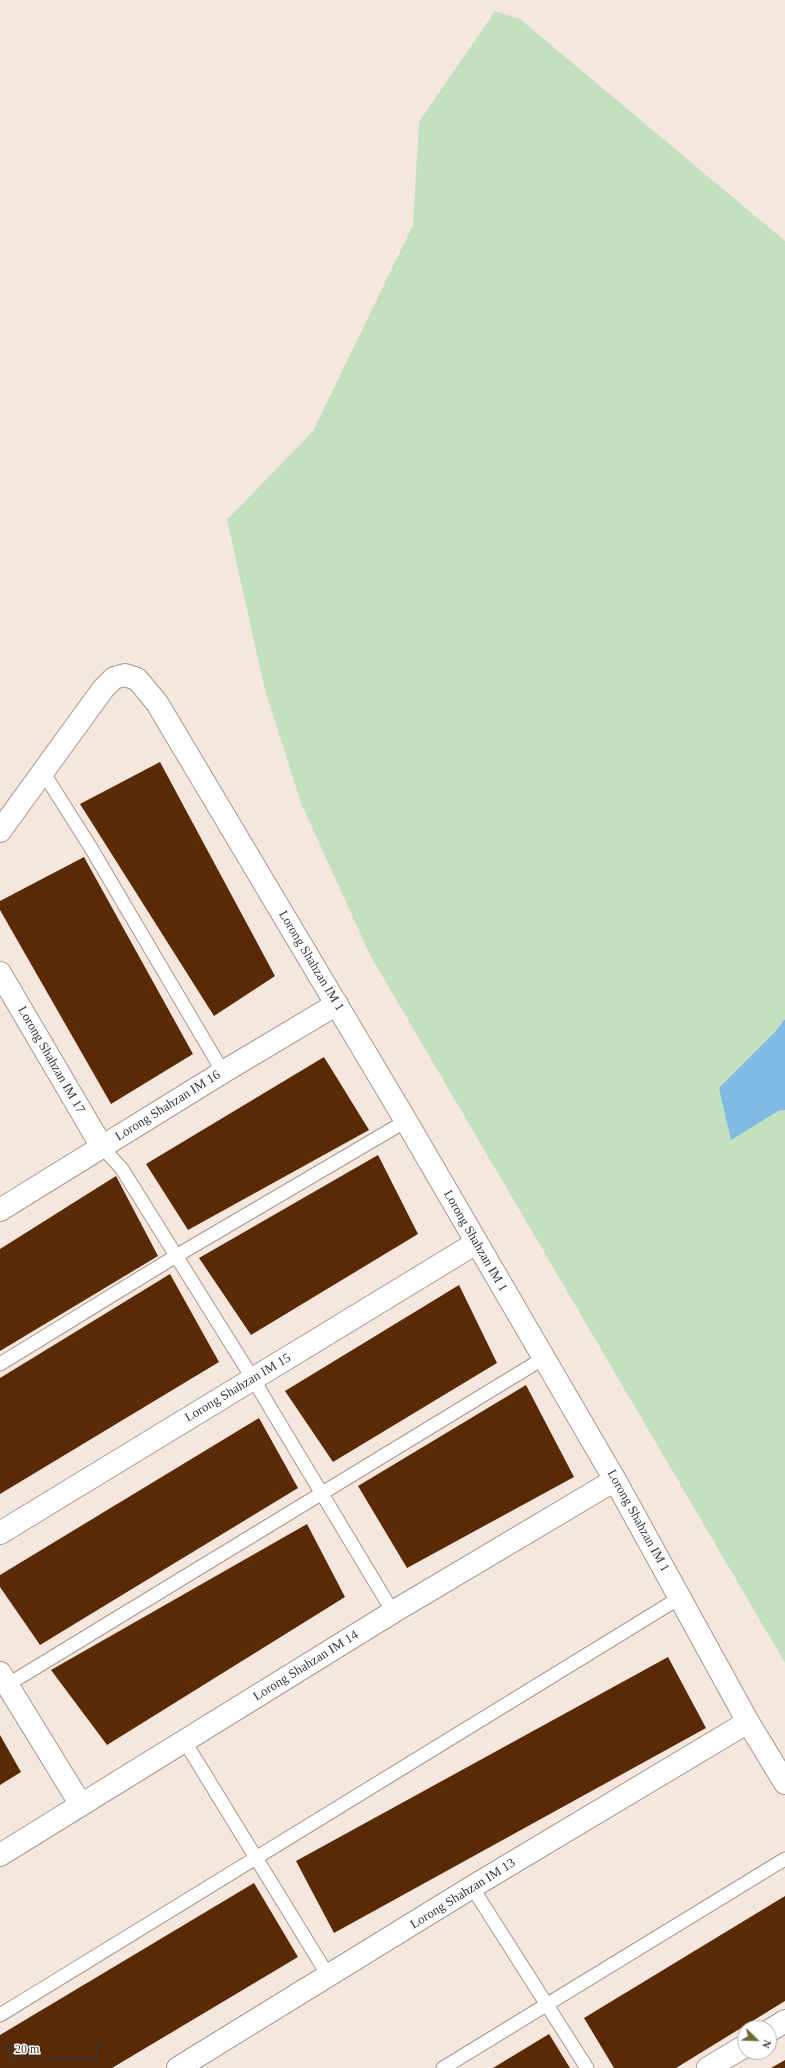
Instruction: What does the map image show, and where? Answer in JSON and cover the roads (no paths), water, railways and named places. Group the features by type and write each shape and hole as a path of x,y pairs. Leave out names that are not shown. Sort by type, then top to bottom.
{"street":[{"name":"Lorong Shahzan IM 1","path":"0,831 103,689 114,678 125,675 137,679 157,704 406,1121 615,1480 748,1722 785,1783"},
{"name":"Lorong Shahzan IM 17","path":"0,973 102,1146"},
{"name":"Lorong Shahzan IM 16","path":"0,1210 223,1072 337,1004"},
{"name":"Lorong Shahzan IM 15","path":"0,1533 476,1243"},
{"name":"Lorong Shahzan IM 14","path":"0,1855 393,1612 615,1480"},
{"path":"3,1679 81,1805"},
{"name":"Lorong Shahzan IM 13","path":"178,2068 207,2061 329,1976 748,1722"},
{"path":"708,2068 737,2051"}],"lane":[{"path":"43,772 91,848 223,1072"},
{"path":"0,1364 176,1256 406,1121"},
{"path":"102,1146 122,1169 253,1379 393,1612"},
{"path":"3,1679 321,1494 544,1358"},
{"path":"0,2015 681,1598"},
{"path":"184,1742 329,1976"},
{"path":"442,2068 785,1859"},
{"path":"472,1888 545,2005 587,2068"}],"water":[{"path":"785,1019 785,1110 778,1111 731,1140 719,1088 775,1032"}]}
